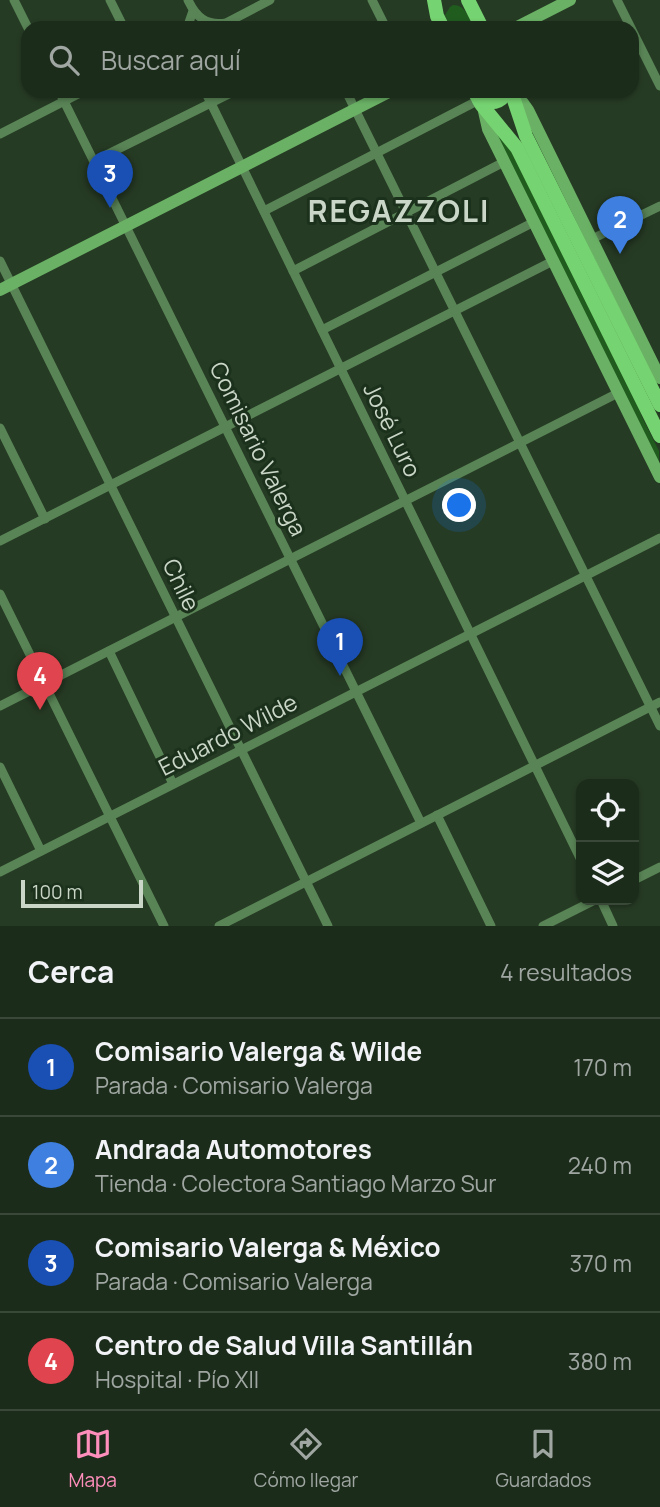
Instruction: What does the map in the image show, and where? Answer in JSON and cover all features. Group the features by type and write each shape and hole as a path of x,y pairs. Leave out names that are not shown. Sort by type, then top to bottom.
{"main road":[{"path":"469,2 478,21"},
{"path":"478,99 489,103 501,98"},
{"path":"512,98 526,136 660,405"},
{"path":"478,99 517,148 660,436"},
{"path":"633,381 660,448"}],"street":[{"path":"14,0 24,21"},
{"path":"110,0 120,21"},
{"path":"188,0 199,18 207,21"},
{"path":"226,21 270,0"},
{"path":"372,0 382,21"},
{"path":"528,21 570,0"},
{"path":"617,0 628,21"},
{"path":"189,21 193,11"},
{"path":"639,43 660,86"},
{"name":"Comisario Valerga","path":"62,98 421,823"},
{"path":"0,134 70,98"},
{"name":"José Luro","path":"208,98 576,850"},
{"path":"94,161 221,98"},
{"path":"350,98 586,575 655,705 660,726"},
{"path":"6,287 377,98"},
{"path":"517,98 528,110 659,375"},
{"path":"264,211 478,99 485,124 660,477"},
{"path":"293,271 504,162"},
{"path":"592,239 660,206"},
{"path":"322,330 534,222"},
{"name":"Chile","path":"0,261 6,287 111,485 328,926"},
{"path":"0,541 553,261"},
{"path":"0,706 618,393"},
{"path":"0,428 45,519"},
{"name":"Eduardo Wilde","path":"0,872 660,538"},
{"path":"0,594 164,926"},
{"path":"109,651 173,784"},
{"path":"219,926 655,705"},
{"path":"0,767 41,851"},
{"path":"437,815 491,926"},
{"path":"639,878 660,867"},
{"path":"543,926 585,905"},
{"path":"602,905 613,926"}],"green space":[{"path":"450,7 461,7 471,21 448,21 445,15"},
{"path":"490,124 506,140 629,383 659,451 659,467"}],"place":[{"name":"Comisario Valerga & México","path":"110,208"},
{"name":"Andrada Automotores","path":"620,254"},
{"name":"Comisario Valerga & Wilde","path":"340,676"},
{"name":"Centro de Salud Villa Santillán","path":"40,710"}],"district":[{"name":"REGAZZOLI","path":"399,212"}]}
